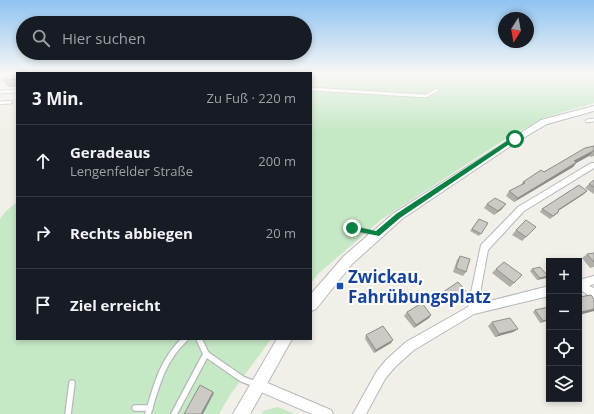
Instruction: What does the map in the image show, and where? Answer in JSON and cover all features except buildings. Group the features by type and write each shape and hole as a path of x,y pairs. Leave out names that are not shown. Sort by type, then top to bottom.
{"main road":[{"path":"312,303 348,260 398,216 515,139 544,122 594,108"},
{"path":"241,414 284,340"}],"street":[{"path":"472,310 484,248 521,209 594,165"},
{"path":"582,283 594,280"},
{"path":"582,286 594,294"},
{"path":"359,414 372,389 391,363 410,346 472,310 546,292"},
{"path":"258,385 327,414"}],"lane":[{"path":"382,93 426,96 431,93"},
{"path":"0,103 11,102"},
{"path":"588,121 594,120"},
{"path":"352,228 377,234"},
{"path":"135,408 149,411 165,364 174,347 184,340"},
{"path":"199,340 206,354 242,379 258,385"},
{"path":"174,414 206,354"},
{"path":"68,414 72,383"}],"green space":[{"path":"312,93 594,93 594,103 546,117 510,136 382,219 319,273 312,282"},
{"path":"16,203 16,340 270,340 230,395 219,414 0,414 0,219 5,212"},
{"path":"278,407 295,414 262,414 263,411"}],"place":[{"name":"Zwickau, Fahrübungsplatz","path":"340,286"}],"route":[{"path":"352,228 377,234 398,216 515,139"}]}
